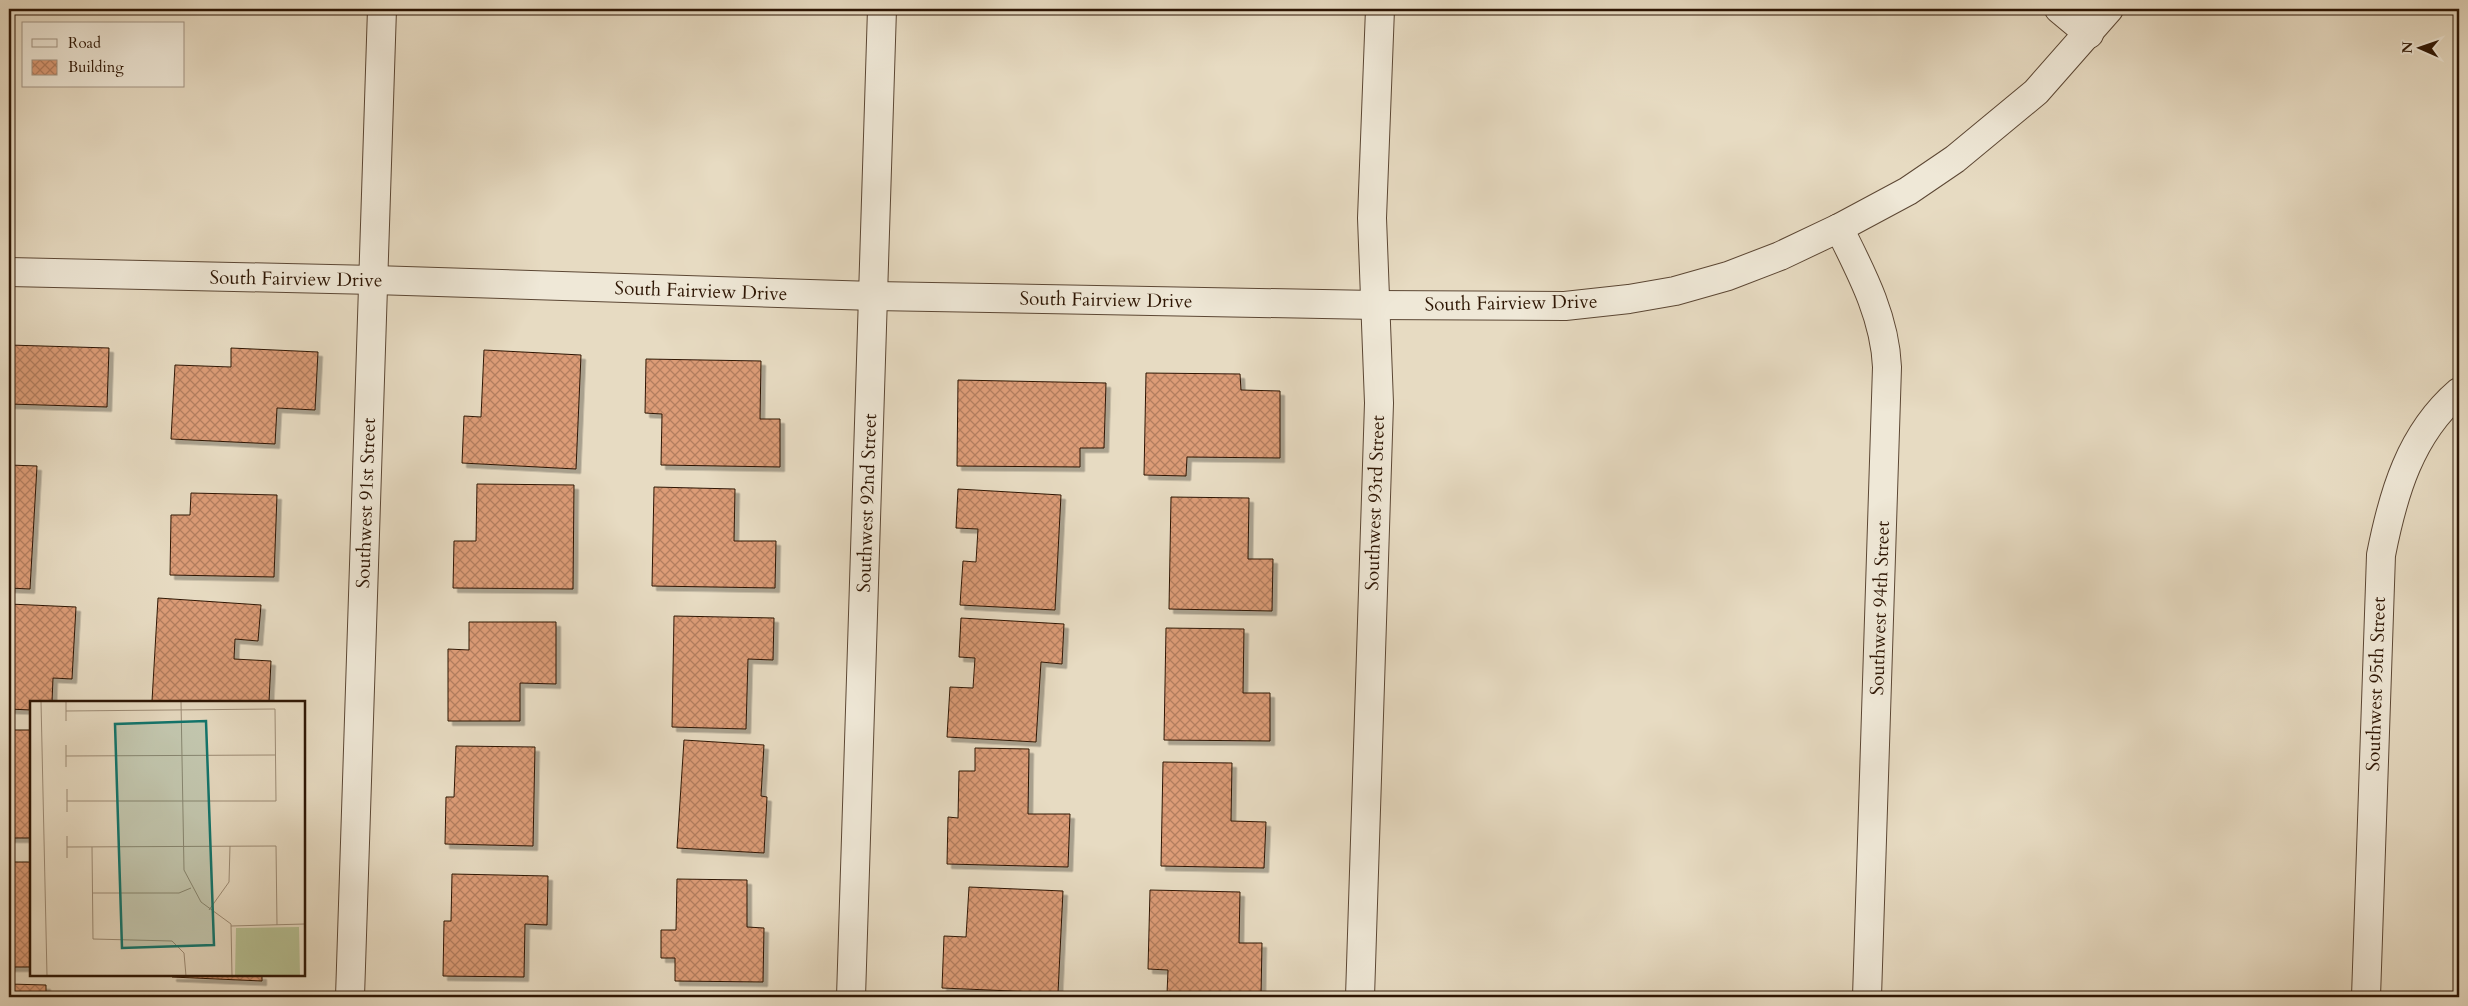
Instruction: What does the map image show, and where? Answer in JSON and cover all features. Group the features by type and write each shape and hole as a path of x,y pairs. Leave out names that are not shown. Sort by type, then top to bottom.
{"street":[{"name":"Southwest 91st Street","path":"350,997 382,9"},
{"name":"Southwest 92nd Street","path":"851,997 882,9"},
{"name":"Southwest 93rd Street","path":"1360,997 1379,402 1372,218 1380,9"},
{"path":"2059,9 2089,34"},
{"name":"South Fairview Drive","path":"9,272 374,280 874,296 1375,305 1565,306 1629,299 1675,291 1728,276 1780,256 1839,228 1900,195 1955,159 2036,92 2109,9"},
{"name":"Southwest 94th Street","path":"1839,228 1865,281 1884,338 1887,367 1867,997"},
{"name":"Southwest 95th Street","path":"2366,997 2381,556 2394,493 2409,457 2426,428 2459,392"}],"building":[{"path":"9,345 109,348 107,407 9,404"},
{"path":"231,348 318,352 315,410 277,408 275,444 171,439 175,365 231,367"},
{"path":"484,350 581,355 576,469 462,463 464,416 481,417"},
{"path":"646,359 761,361 760,419 780,419 780,467 661,465 662,414 645,413"},
{"path":"1146,373 1240,374 1241,390 1280,391 1280,458 1187,457 1186,476 1144,475"},
{"path":"958,380 1106,383 1104,448 1080,448 1080,467 957,466"},
{"path":"9,465 37,466 30,589 9,588"},
{"path":"477,484 574,485 573,589 453,588 454,541 476,541"},
{"path":"654,487 735,489 734,541 776,541 775,588 652,586"},
{"path":"958,489 1061,495 1055,610 960,605 963,561 976,562 978,529 956,528"},
{"path":"191,493 277,495 274,577 170,575 171,515 190,515"},
{"path":"1171,497 1249,498 1248,559 1273,559 1272,611 1169,609"},
{"path":"158,598 261,605 258,641 235,639 234,659 271,661 269,701 152,701"},
{"path":"9,604 76,607 72,679 53,678 52,701 30,701 30,710 9,709"},
{"path":"674,616 774,618 773,660 748,659 746,729 672,727"},
{"path":"961,618 1064,624 1062,664 1041,662 1036,742 947,737 950,687 973,688 975,658 959,657"},
{"path":"469,622 556,622 556,684 520,683 520,721 448,721 448,649 469,650"},
{"path":"1166,628 1244,629 1243,693 1270,693 1270,741 1164,740"},
{"path":"9,730 30,730 30,838 9,838"},
{"path":"684,740 764,745 761,796 767,797 764,853 677,848"},
{"path":"456,746 535,747 533,846 445,844 446,797 454,797"},
{"path":"975,748 1029,749 1028,814 1070,814 1068,867 947,864 948,817 958,818 959,771 975,771"},
{"path":"1163,762 1232,763 1231,821 1266,822 1264,868 1161,866"},
{"path":"9,862 30,862 30,967 9,967"},
{"path":"452,874 548,876 547,925 525,924 524,977 443,976 444,921 451,921"},
{"path":"677,879 747,880 747,927 764,928 763,982 675,981 675,958 661,958 661,930 676,930"},
{"path":"969,887 1063,891 1058,993 942,988 944,936 966,937"},
{"path":"1150,890 1240,892 1239,943 1262,943 1261,996 1167,994 1168,970 1148,969"},
{"path":"262,976 262,981 172,977"},
{"path":"9,984 46,985 46,997 9,997"},
{"path":"174,994 259,996 259,997 174,997"}]}
